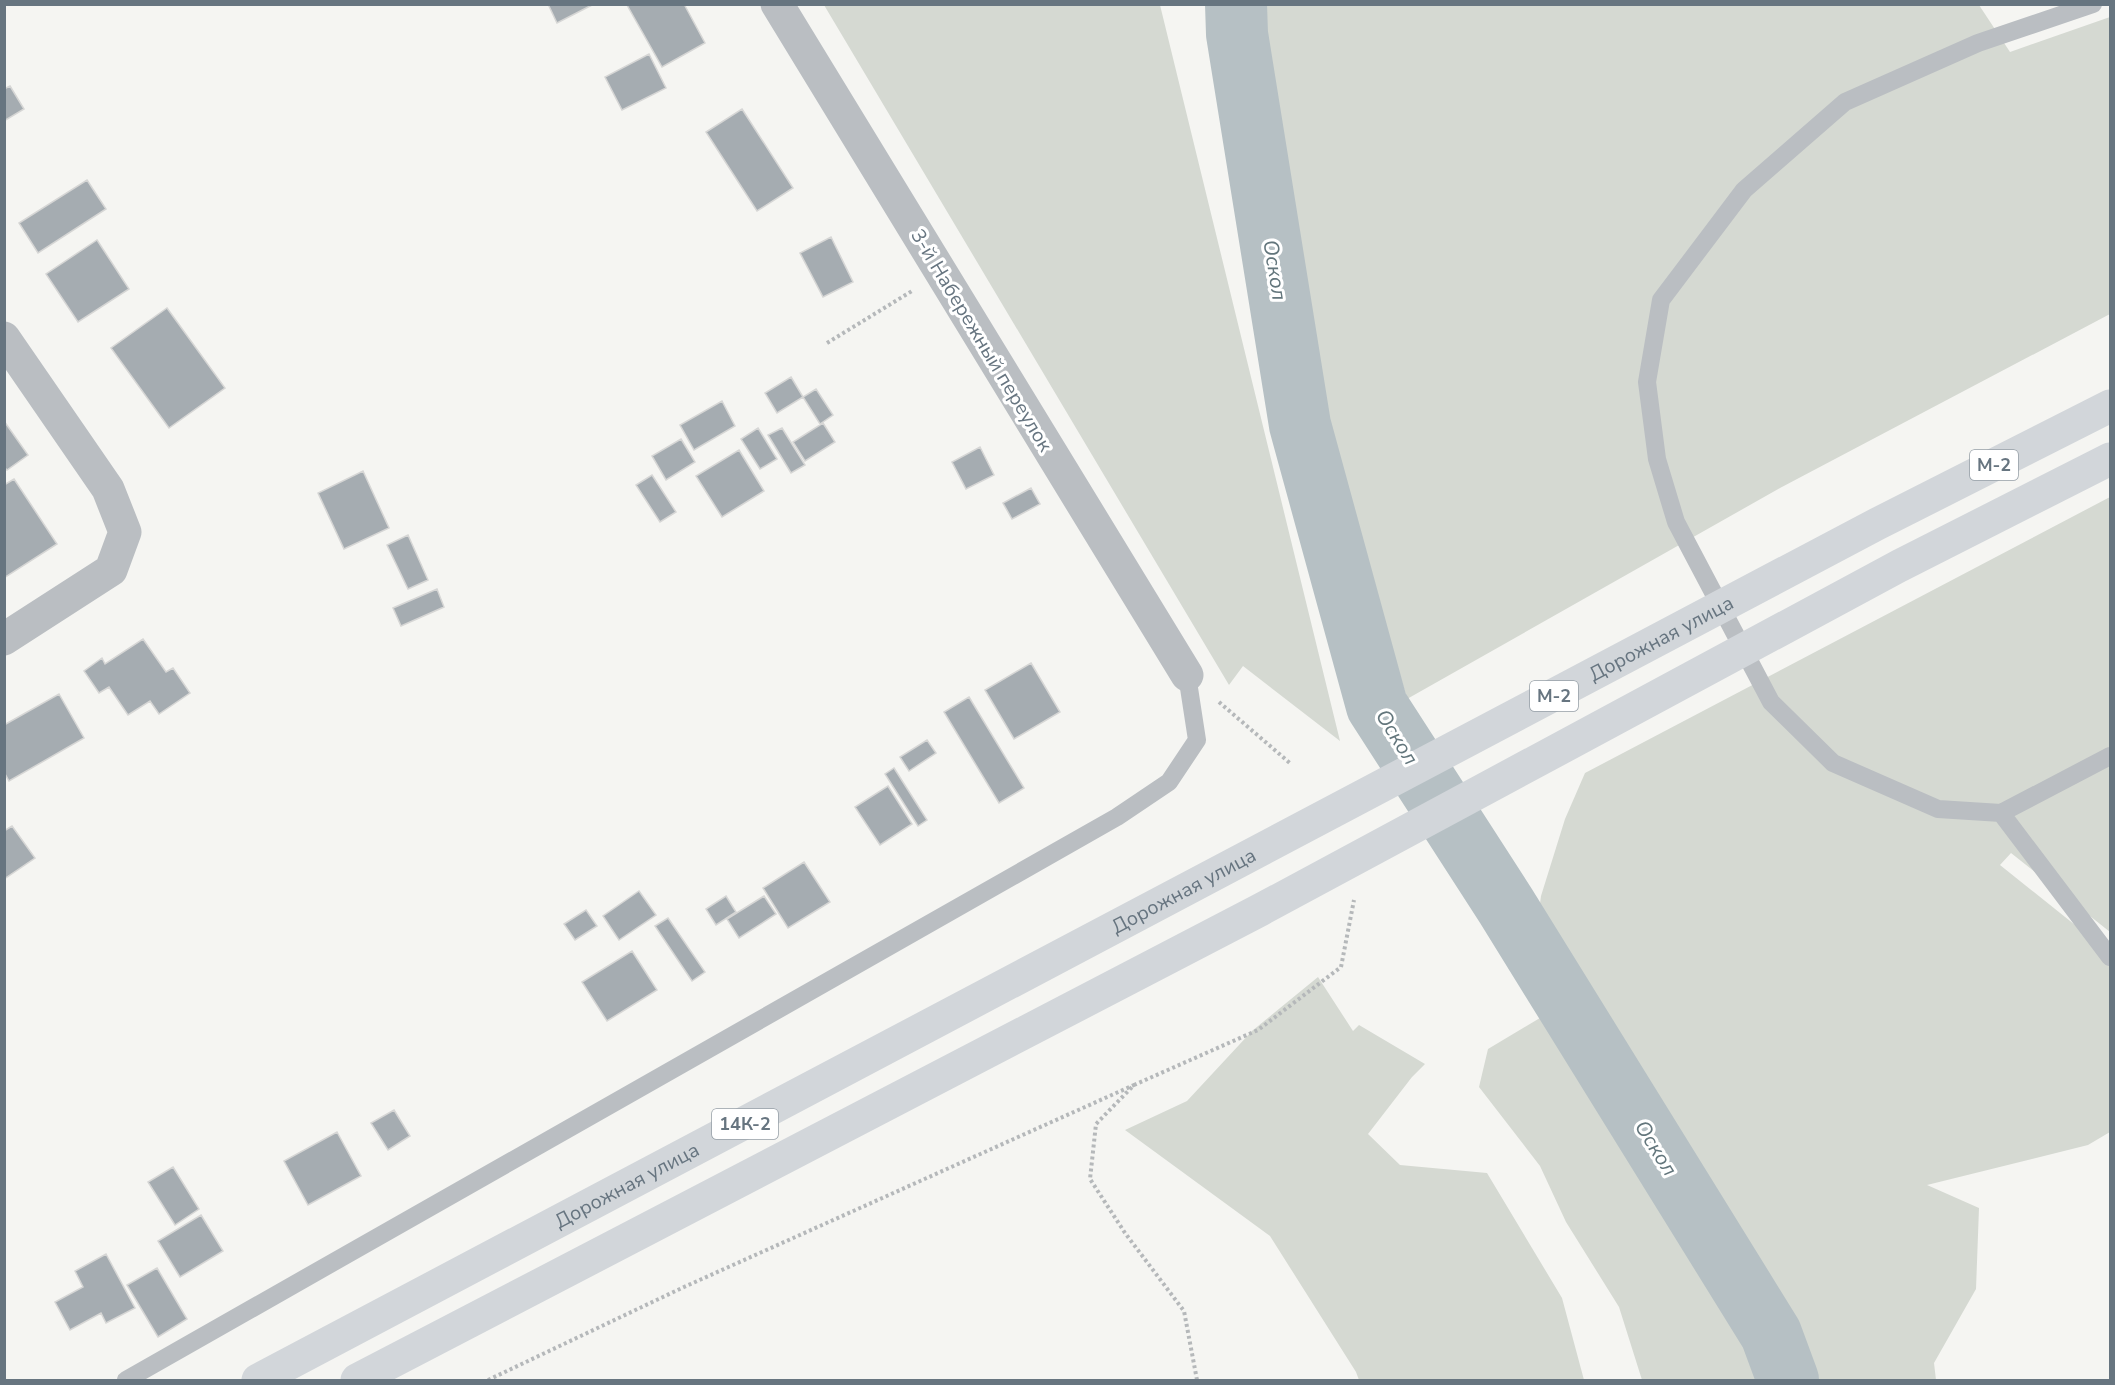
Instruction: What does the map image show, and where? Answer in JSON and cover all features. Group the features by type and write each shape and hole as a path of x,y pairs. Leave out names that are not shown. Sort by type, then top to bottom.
{"main road":[{"name":"Дорожная улица","path":"258,1380 1231,868 1877,524 2110,406"},
{"name":"М-2","path":"1260,910 1899,566 2110,459"},
{"name":"14К-2","path":"357,1380 1260,910"}],"street":[{"name":"3-й Набережный переулок","path":"777,4 1187,675"},
{"path":"4,338 108,489 124,532 111,570 4,639"}],"lane":[{"path":"2093,4 1978,43 1845,102 1744,190 1661,300 1647,382 1657,459 1676,522 1771,702 1833,763 1938,809 2001,813 2110,756"},
{"path":"126,1380 1118,817 1169,782 1197,740 1187,675"},
{"path":"2001,813 2110,957"}],"path":[{"path":"826,343 941,273"},
{"path":"1187,675 1291,764"},
{"path":"488,1380 695,1282 1258,1030 1341,967 1354,896"},
{"path":"1134,1085 1096,1124 1090,1179 1125,1233 1184,1311 1197,1380"}],"shaded area":[{"path":"824,5 1160,5 1340,741 1243,666 1229,685"},
{"path":"1261,5 1979,5 2010,52 2110,17 2110,314 1780,488 1407,699 1310,368 1269,105"},
{"path":"2110,497 2110,932 2011,853 2000,865 2110,953 2110,1132 2088,1145 1927,1185 1979,1208 1976,1289 1934,1363 1936,1380 1800,1380 1782,1330 1535,942 1541,896 1565,819 1585,773"},
{"path":"1318,977 1353,1031 1359,1025 1425,1064 1412,1077 1368,1134 1400,1165 1487,1173 1562,1298 1584,1380 1359,1380 1270,1236 1125,1130 1187,1101 1252,1031"},
{"path":"1545,1015 1760,1363 1767,1380 1642,1380 1619,1307 1566,1222 1540,1166 1479,1087 1488,1049"}],"building":[{"path":"548,4 594,4 557,23"},
{"path":"684,4 705,43 662,67 627,5"},
{"path":"649,54 666,88 622,110 605,77"},
{"path":"10,86 24,109 4,121 4,89"},
{"path":"742,109 793,188 757,211 706,132"},
{"path":"87,180 106,209 38,253 19,223"},
{"path":"831,237 853,282 823,297 800,253"},
{"path":"97,240 129,289 78,322 46,274"},
{"path":"167,308 225,388 169,428 111,348"},
{"path":"791,377 803,397 777,413 765,393"},
{"path":"816,389 833,415 820,424 803,397"},
{"path":"722,401 735,426 694,450 680,425"},
{"path":"4,421 28,455 7,470 4,467"},
{"path":"823,423 835,442 805,461 793,442"},
{"path":"758,428 777,459 760,469 741,439"},
{"path":"782,428 805,465 791,473 768,435"},
{"path":"681,439 695,462 666,480 652,456"},
{"path":"980,447 994,475 966,489 952,462"},
{"path":"739,450 764,491 722,517 696,476"},
{"path":"363,471 389,528 344,549 318,493"},
{"path":"652,475 676,512 660,522 636,485"},
{"path":"14,479 57,544 4,578 4,485"},
{"path":"1031,488 1040,504 1012,519 1003,503"},
{"path":"408,535 428,580 408,589 387,545"},
{"path":"437,589 444,607 401,626 393,608"},
{"path":"143,639 166,672 173,668 190,693 159,714 150,701 128,715 109,687 99,693 84,671 102,658 105,664"},
{"path":"1031,663 1060,712 1014,739 985,690"},
{"path":"59,694 84,738 9,781 4,772 4,725"},
{"path":"969,697 1024,788 999,803 944,712"},
{"path":"927,740 936,753 909,771 900,757"},
{"path":"894,768 927,820 918,826 885,774"},
{"path":"888,786 912,824 880,845 855,807"},
{"path":"12,826 35,858 4,879 4,831"},
{"path":"804,862 830,902 788,928 763,888"},
{"path":"639,891 656,915 619,940 603,916"},
{"path":"726,896 736,912 716,925 706,909"},
{"path":"764,896 776,914 739,938 727,919"},
{"path":"586,910 597,926 575,940 564,924"},
{"path":"668,918 705,972 692,981 655,926"},
{"path":"632,951 657,990 607,1021 582,982"},
{"path":"394,1110 410,1136 388,1150 371,1123"},
{"path":"337,1132 361,1176 308,1205 284,1161"},
{"path":"173,1167 199,1209 175,1225 148,1182"},
{"path":"201,1215 223,1251 180,1277 158,1241"},
{"path":"106,1254 135,1308 106,1323 101,1313 70,1330 55,1302 83,1287 75,1271"},
{"path":"157,1268 187,1319 158,1337 127,1285"}],"waterway":[{"name":"Оскол","path":"1236,4 1237,34 1300,425 1377,706 1506,906 1771,1334 1788,1380"}]}
